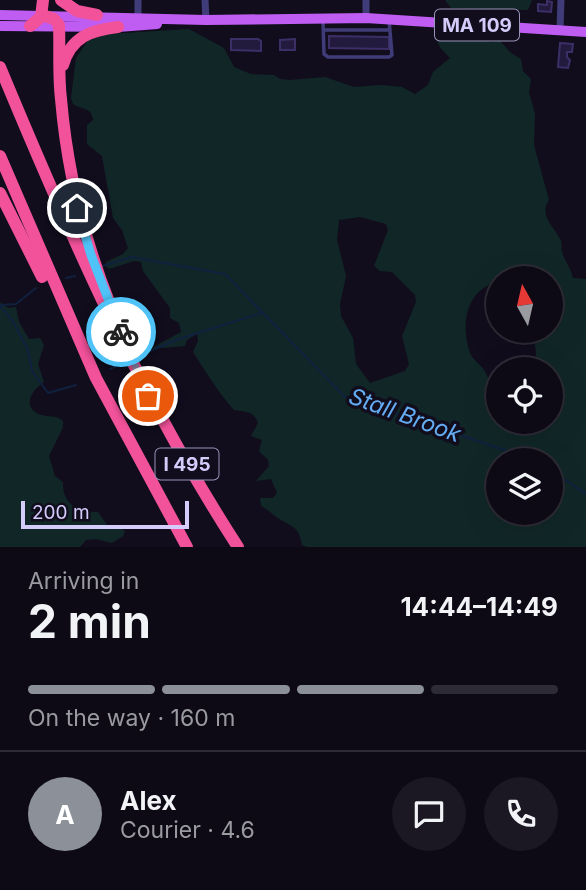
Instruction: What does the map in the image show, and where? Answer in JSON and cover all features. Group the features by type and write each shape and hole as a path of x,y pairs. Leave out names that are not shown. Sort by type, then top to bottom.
{"highway":[{"path":"30,26 38,22 42,15 43,0"},
{"path":"61,0 77,11 97,15"},
{"path":"42,15 56,20 59,26 60,89 72,180 82,230 139,378"},
{"path":"60,89 64,63 73,44 88,33 118,27"},
{"name":"I 495","path":"0,67 77,251 139,378 188,466 239,547"},
{"name":"I 495","path":"0,156 96,378 187,547"},
{"path":"0,193 96,378"}],"main road":[{"name":"MA 109","path":"0,15 97,15 138,21 206,20 323,24 366,18 391,23 586,32"},
{"name":"MA 109","path":"0,26 118,27 138,21"}],"street":[{"path":"138,0 138,21"},
{"path":"205,0 206,20"},
{"path":"366,0 366,18"},
{"path":"560,30 561,0"}],"lane":[{"path":"391,23 392,55 328,57 324,54 323,24 391,23"}],"green space":[{"path":"445,0 532,0 528,10 451,8"},
{"path":"189,29 224,48 234,67 251,74 274,75 290,80 325,77 354,87 402,87 415,94 428,85 433,72 450,58 438,43 439,32 469,33 491,42 500,41 521,59 523,71 531,79 529,92 535,114 534,145 549,200 546,216 561,241 562,252 573,278 586,279 586,547 307,547 302,545 296,529 261,506 260,498 273,498 277,493 271,479 256,481 269,466 268,460 259,451 262,440 251,436 258,423 256,419 249,413 234,410 217,389 193,352 198,341 197,334 187,340 185,346 150,349 181,332 179,323 170,318 170,308 143,271 141,262 134,261 109,269 105,265 128,248 122,230 113,218 102,156 87,144 87,125 93,120 92,116 89,111 73,104 71,98 76,58 88,40 108,34","holes":["360,217 386,224 388,230 374,266 380,271 392,272 415,295 416,302 402,336 409,364 405,371 370,383 356,364 353,338 341,316 340,304 346,276 337,240 339,220","486,266 564,266 564,343 535,343 535,357 563,357 563,434 486,434 486,374 470,353 466,331 468,309 479,292 486,287"]},
{"path":"0,302 8,308 16,307 19,322 29,339 40,338 44,345 38,364 44,382 32,394 30,404 35,412 63,421 63,427 49,456 55,476 63,482 65,496 72,505 98,512 107,525 114,525 125,531 123,536 112,543 96,539 86,540 80,547 0,547"}],"building":[{"path":"547,1 552,2 551,12 538,11 538,4 547,5"},
{"path":"329,36 389,37 389,49 329,48"},
{"path":"231,39 258,39 261,41 261,51 231,50"},
{"path":"295,39 295,50 280,50 280,40"},
{"path":"560,43 573,44 572,52 567,52 570,60 568,68 558,67"}],"waterway":[{"name":"Stall Brook","path":"103,266 131,257 225,274 344,396 498,448"},
{"name":"Stall Brook","path":"66,278 75,276"},
{"name":"Stall Brook","path":"1,305 16,304 36,288"},
{"name":"Stall Brook","path":"0,306 12,320 28,350 32,371 48,393 76,385"},
{"name":"Stall Brook","path":"143,354 179,339 261,313"},
{"name":"Stall Brook","path":"110,369 119,365"},
{"name":"Stall Brook","path":"563,478 586,494"}],"way so far":[{"path":"121,332 148,396"}],"route":[{"path":"77,208 82,230 121,332"}]}
